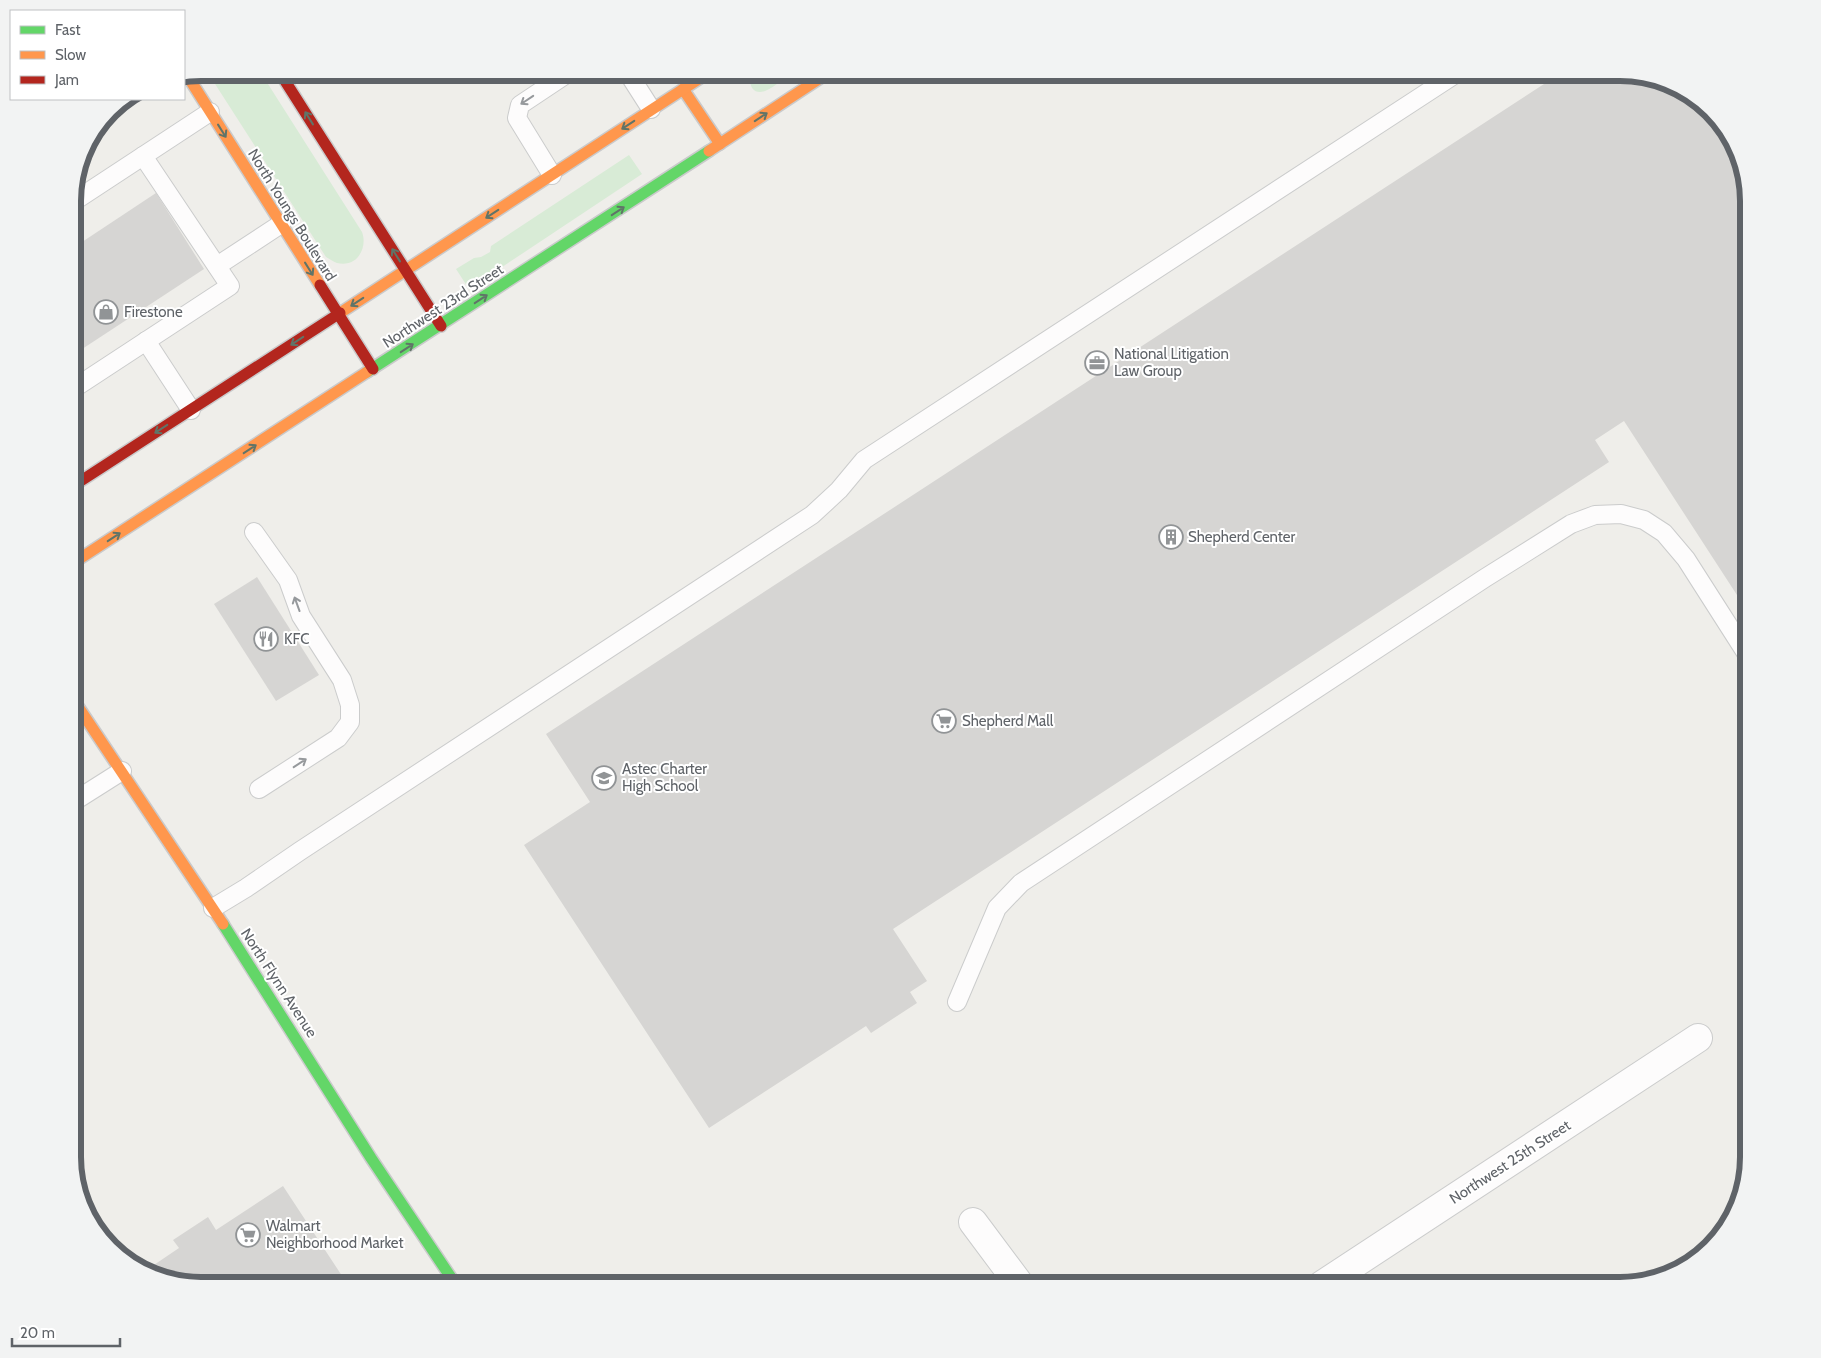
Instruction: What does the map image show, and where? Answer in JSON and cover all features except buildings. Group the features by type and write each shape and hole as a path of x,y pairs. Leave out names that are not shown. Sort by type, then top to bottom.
{"main road":[{"path":"286,81 440,326"},
{"path":"82,480 695,81"},
{"name":"Northwest 23rd Street","path":"82,557 814,81"},
{"name":"North Youngs Boulevard","path":"191,82 373,369"},
{"path":"683,89 720,144"},
{"name":"North Flynn Avenue","path":"82,712 213,908 371,1158 450,1277"}],"street":[{"name":"Northwest 25th Street","path":"1336,1277 1698,1038"},
{"path":"973,1222 1013,1277"}],"lane":[{"path":"552,175 517,118 520,105 555,81"},
{"path":"634,81 652,110"},
{"path":"213,908 812,515 839,490 864,460 1442,81"},
{"path":"82,196 210,112"},
{"path":"82,383 230,286 143,156"},
{"path":"217,266 281,224"},
{"path":"146,341 191,410"},
{"path":"957,1002 997,908 1020,883 1485,578 1571,524 1595,515 1621,514 1644,520 1664,533 1686,559 1740,643"},
{"path":"254,532 288,580 301,616 342,680 350,705 350,722 338,738 259,789"},
{"path":"82,796 122,772"}],"green space":[{"path":"213,81 266,81 362,232 362,250 355,260 344,264 337,263 326,257"},
{"path":"751,81 781,81 760,92 754,90"},
{"path":"629,155 642,174 469,289 456,269 474,258 481,257 490,252 491,246"}],"traffic: fast":[{"path":"367,372 709,151"},
{"path":"223,924 371,1158 451,1277"}],"traffic: slow":[{"path":"340,313 696,81"},
{"path":"709,151 816,81"},
{"path":"191,82 320,285"},
{"path":"683,89 720,144"},
{"path":"82,557 367,372"},
{"path":"82,712 223,924"}],"traffic: jam":[{"path":"285,81 441,326"},
{"path":"320,285 373,369"},
{"path":"82,480 340,313"}],"place":[{"name":"Firestone","path":"106,312"},
{"name":"National Litigation Law Group","path":"1097,363"},
{"name":"Shepherd Center","path":"1171,537"},
{"name":"KFC","path":"266,639"},
{"name":"Shepherd Mall","path":"944,721"},
{"name":"Astec Charter High School","path":"604,778"},
{"name":"Walmart Neighborhood Market","path":"248,1235"}]}
